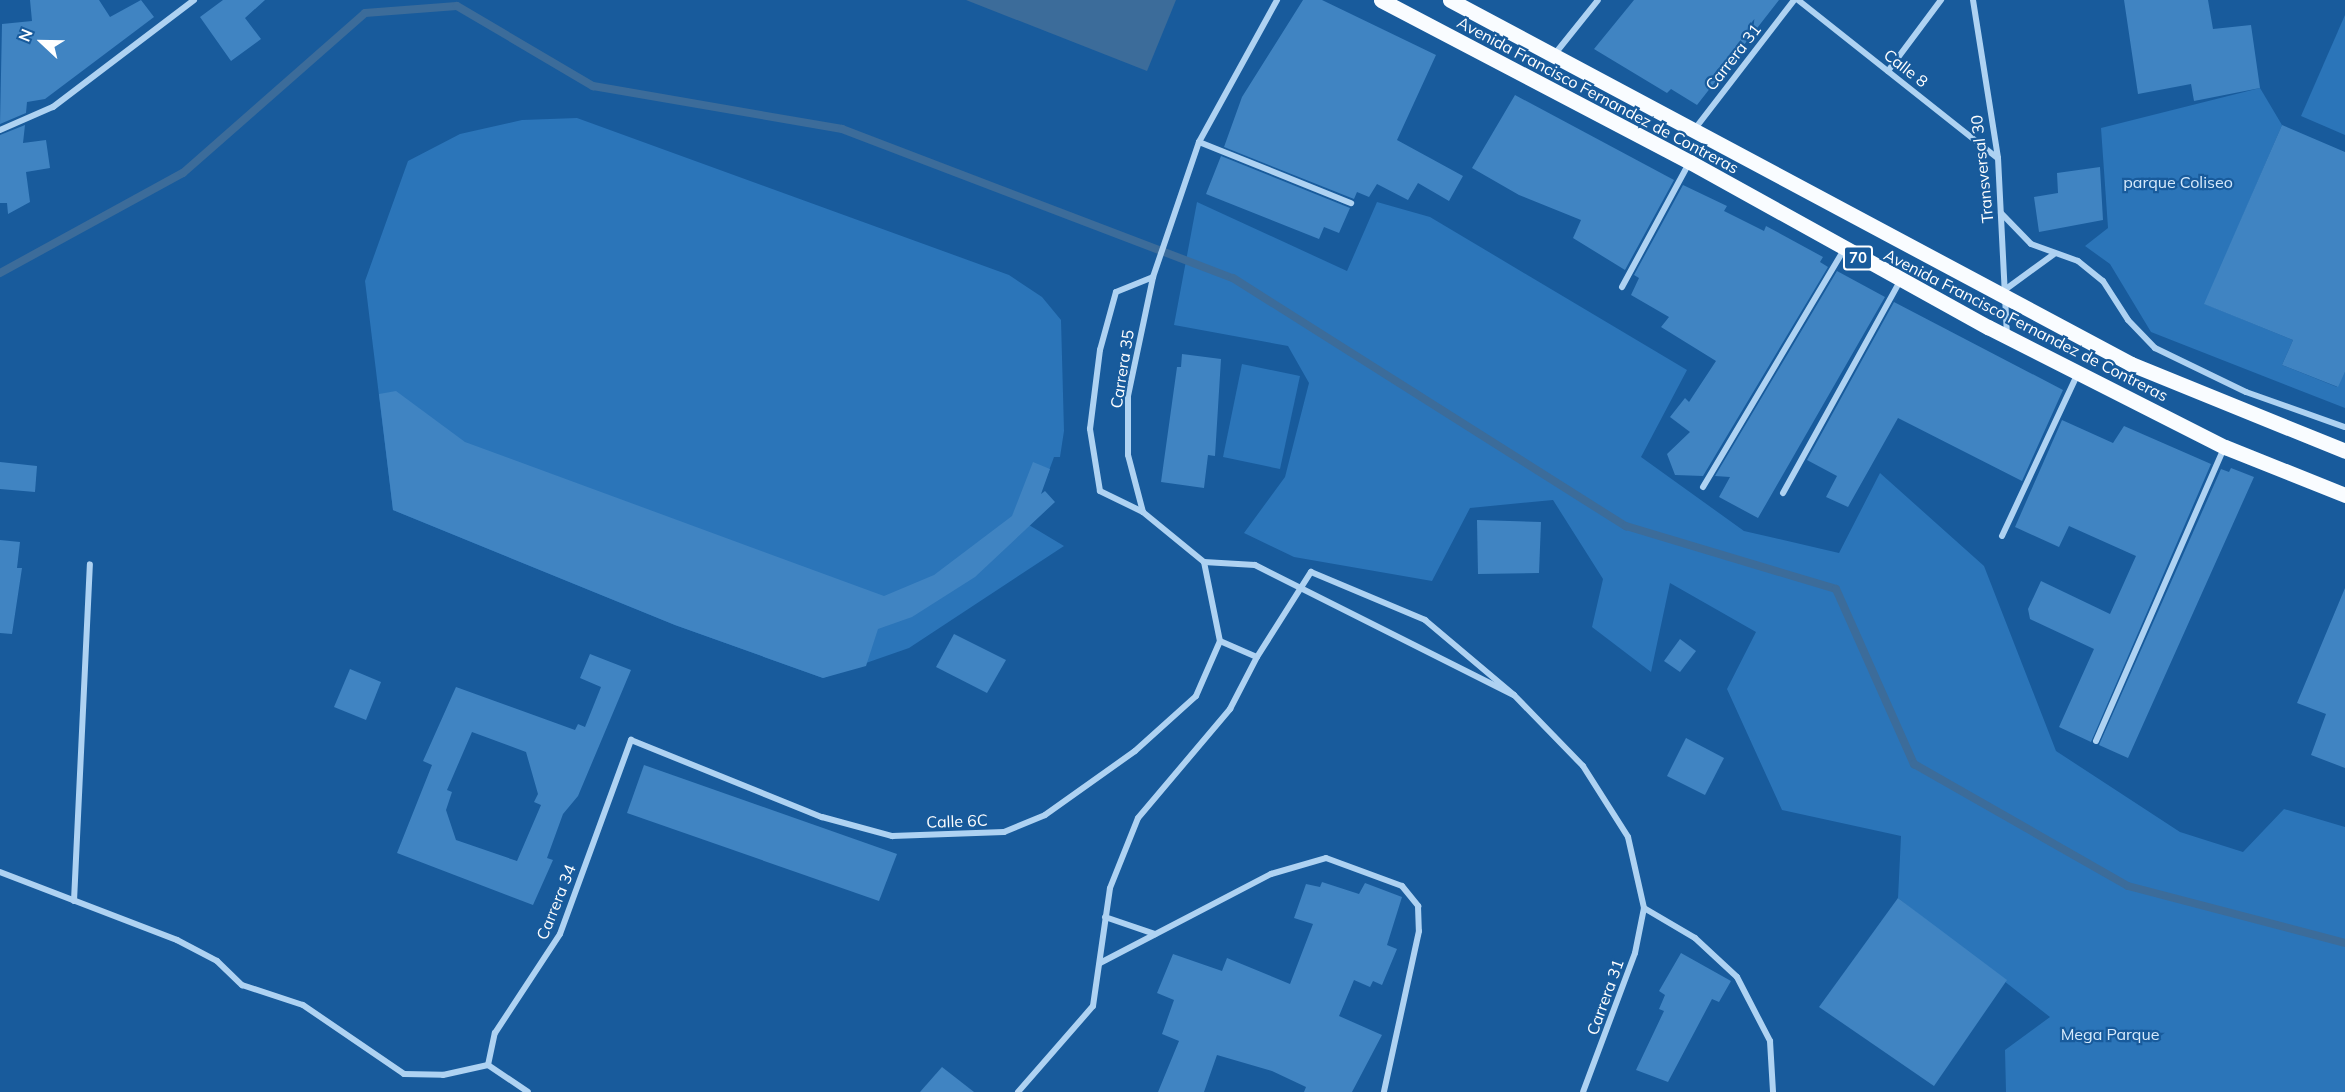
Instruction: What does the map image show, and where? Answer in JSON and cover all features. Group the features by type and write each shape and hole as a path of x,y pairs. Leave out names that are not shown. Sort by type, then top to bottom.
{"main road":[{"name":"Avenida Francisco Fernandez de Contreras","path":"1381,0 1690,162 1900,281 2078,373 2225,447 2345,495"},
{"name":"Avenida Francisco Fernandez de Contreras","path":"1450,0 1552,58 2007,295 2131,364 2345,451"}],"street":[{"path":"0,130 53,107 194,0"},
{"name":"Carrera 35","path":"1143,512 1128,455 1128,396 1153,277 1168,226 1199,142 1277,0"},
{"path":"1552,58 1598,0"},
{"name":"Calle 8","path":"1796,0 1998,158"},
{"name":"Carrera 31","path":"1693,131 1796,0"},
{"path":"1888,71 1941,0"},
{"name":"Transversal 30","path":"1973,0 1998,158 2007,295 2007,336"},
{"path":"1199,142 1351,203"},
{"path":"1622,286 1690,162"},
{"path":"2001,213 2031,244 2078,261 2103,281 2128,320 2155,348 2246,392 2345,427"},
{"path":"1703,487 1844,250"},
{"path":"2007,295 2054,254"},
{"path":"1153,277 1116,292 1100,350 1090,429 1100,491 1143,512 1204,562 1255,565 1514,695"},
{"path":"1783,493 1900,281"},
{"path":"2002,536 2078,373"},
{"path":"2096,741 2225,447"},
{"path":"1204,562 1220,640 1257,657"},
{"path":"74,901 90,564"},
{"path":"1018,1092 1093,1006 1110,888 1138,818 1230,709 1257,657 1298,588 1311,572 1425,621 1514,695 1583,766 1628,837 1644,908 1695,938 1737,977 1770,1041 1773,1092"},
{"name":"Calle 6C","path":"631,740 822,817 892,836 1004,832 1045,815 1143,743 1196,696 1220,640"},
{"name":"Carrera 34","path":"488,1065 495,1033 560,934 631,740"},
{"path":"1100,963 1271,874 1326,858 1402,886 1418,906 1419,931 1384,1092"},
{"path":"0,872 177,940 217,961 242,985 303,1005 404,1074 443,1075 488,1065 528,1092"},
{"name":"Carrera 31","path":"1583,1092 1635,953 1644,908"},
{"path":"1105,917 1155,934"}],"green space":[{"path":"2345,15 2345,135 2301,116"},
{"name":"parque Coliseo","path":"2260,88 2282,125 2205,304 2293,340 2282,365 2337,387 2345,372 2345,408 2151,332 2110,264 2085,246 2108,228 2101,128"},
{"path":"577,118 1009,275 1042,297 1061,320 1064,431 1060,457 1054,457 1029,525 1064,546 909,648 823,678 675,625 393,510 365,281 408,161 460,134 522,120"},
{"name":"Mega Parque","path":"1197,202 1347,271 1377,202 1430,217 1687,370 1641,457 1744,531 1839,553 1880,473 1984,566 2056,751 2180,832 2243,852 2284,809 2345,827 2345,1092 2006,1092 2005,1050 2050,1017 1898,898 1901,836 1782,810 1727,689 1756,632 1670,583 1651,672 1592,627 1603,579 1553,500 1470,508 1432,581 1294,557 1244,533 1285,477 1309,383 1288,346 1174,325"},
{"path":"1242,364 1300,376 1280,469 1223,457"}],"shaded area":[{"path":"966,0 1176,0 1147,71"}],"building":[{"path":"30,0 99,0 110,17 141,0 154,17 45,99 27,102 26,113 0,124 2,24 32,21"},
{"path":"223,0 265,0 245,18 261,39 231,61 200,17"},
{"path":"1303,0 1322,0 1436,55 1397,140 1463,176 1449,201 1418,183 1408,200 1377,184 1369,197 1357,192 1354,199 1224,147 1242,97"},
{"path":"1634,0 1779,0 1697,105 1671,89 1667,93 1594,49"},
{"path":"2124,0 2208,0 2213,29 2251,25 2260,88 2194,101 2191,84 2138,94"},
{"path":"1515,95 1674,180 1625,270 1573,238 1581,220 1519,195 1472,168"},
{"path":"25,125 23,143 46,140 50,168 26,172 30,202 8,214 7,203 0,203 0,135"},
{"path":"2282,125 2345,152 2345,372 2338,387 2282,365 2293,340 2204,304"},
{"path":"1221,156 1350,208 1339,233 1324,227 1319,239 1206,194"},
{"path":"2100,167 2103,220 2039,232 2034,197 2058,193 2057,173"},
{"path":"1683,185 1727,206 1724,211 1764,231 1766,226 1823,257 1820,262 1828,267 1703,476 1675,475 1667,454 1690,432 1670,417 1685,398 1689,402 1716,361 1661,327 1669,317 1631,295 1639,278 1634,275"},
{"path":"1837,271 1885,297 1758,518 1719,497 1730,477 1715,476"},
{"path":"1894,302 2063,390 2022,481 1898,418 1848,507 1826,497 1837,476 1807,460"},
{"path":"1182,354 1221,359 1215,456 1208,455 1204,488 1161,482 1177,367 1181,367"},
{"path":"396,391 465,442 884,596 934,575 1012,516 1033,462 1050,469 1041,494 1045,491 1055,502 975,577 912,617 878,629 866,666 823,678 675,625 393,510 379,394"},
{"path":"2062,420 2113,443 2124,426 2211,464 2091,742 2059,727 2094,649 2030,619 2028,609 2041,581 2110,614 2136,556 2069,526 2059,547 2015,527"},
{"path":"0,462 37,466 35,492 0,489"},
{"path":"2231,468 2254,477 2128,758 2099,745 2221,469 2229,472"},
{"path":"1477,520 1541,522 1539,573 1478,574"},
{"path":"0,540 20,542 17,568 22,568 12,634 0,633"},
{"path":"2345,588 2345,768 2311,755 2326,714 2297,703"},
{"path":"954,634 1006,660 987,693 936,667"},
{"path":"1680,639 1696,651 1680,672 1664,661"},
{"path":"590,654 631,670 578,796 563,814 547,858 553,860 533,905 397,853 432,765 423,761 456,687 575,730 578,724 585,727 601,687 580,678","holes":["472,732 526,752 538,794 534,802 541,805 517,861 456,840 446,810 452,792 447,790"]},
{"path":"350,669 381,682 366,720 334,707"},
{"path":"1686,738 1724,758 1705,795 1667,776"},
{"path":"644,765 897,854 879,901 627,813"},
{"path":"1322,882 1359,894 1365,883 1402,897 1387,945 1397,949 1382,985 1373,981 1370,987 1354,980 1339,1016 1382,1035 1352,1092 1304,1092 1306,1087 1272,1071 1217,1055 1204,1092 1158,1092 1179,1041 1162,1034 1174,1000 1157,993 1173,954 1222,971 1227,958 1290,984 1313,924 1294,918 1306,884 1320,887"},
{"path":"1898,898 2007,980 1934,1086 1819,1007"},
{"path":"1681,953 1731,981 1719,1002 1712,999 1668,1082 1636,1070 1664,1011 1659,1009 1665,995 1659,991"},
{"path":"942,1067 974,1092 920,1092"}],"waterway":[{"path":"0,273 183,173 365,13 457,6 593,86 842,129 1233,278 1626,526 1836,589 1914,764 2128,886 2345,943"}]}
